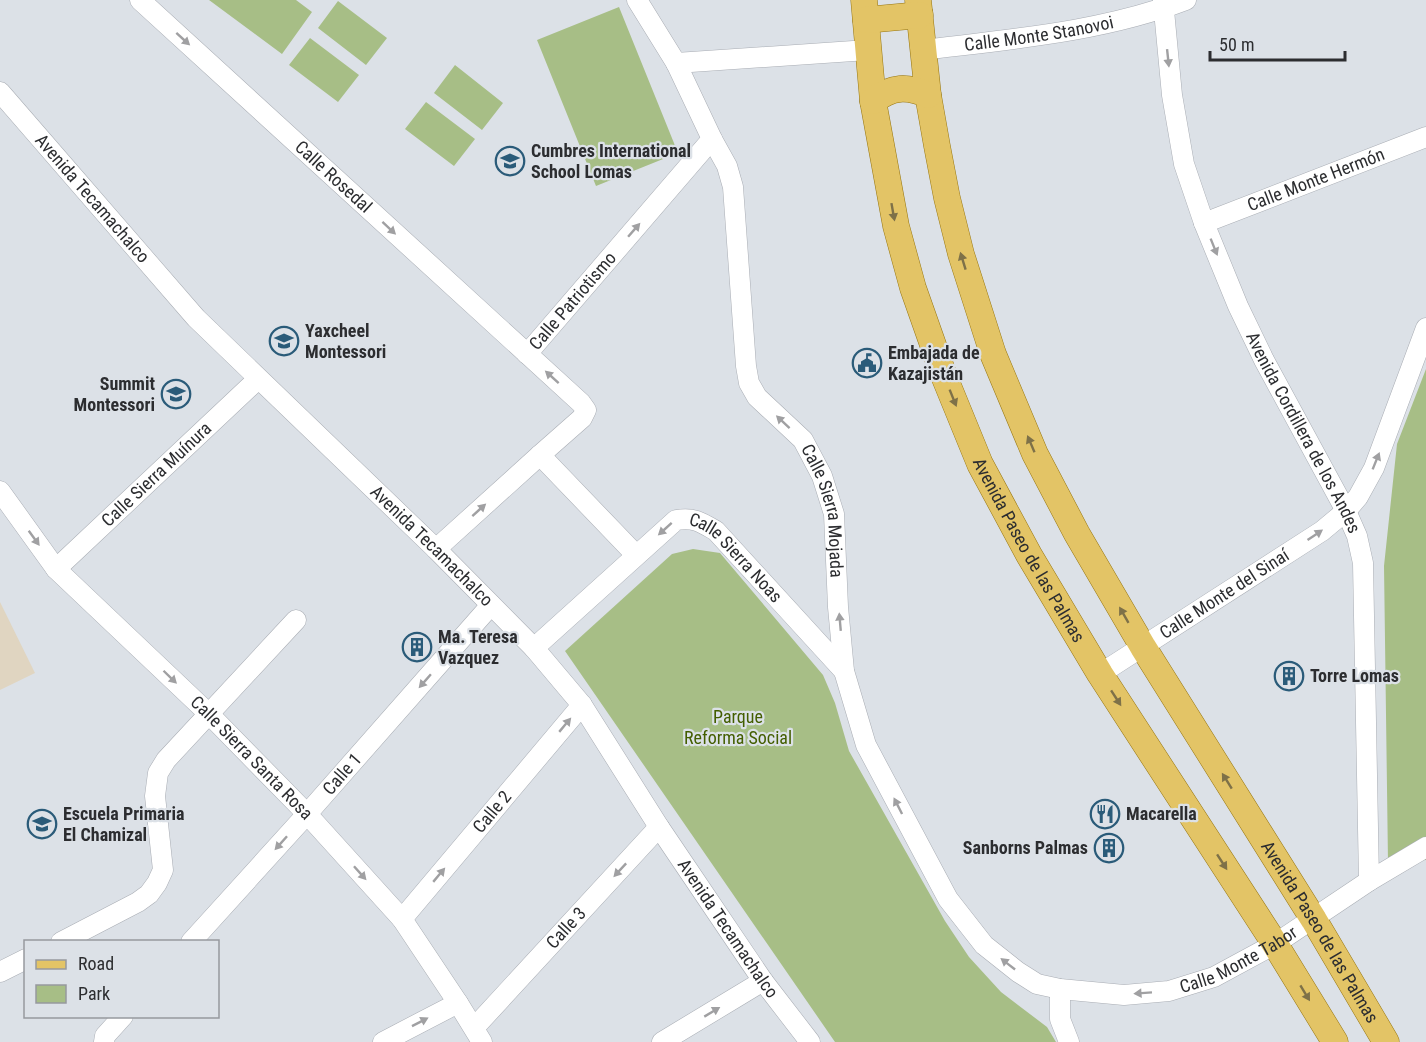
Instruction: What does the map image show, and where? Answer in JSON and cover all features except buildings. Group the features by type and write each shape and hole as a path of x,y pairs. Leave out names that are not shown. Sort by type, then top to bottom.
{"main road":[{"name":"Avenida Paseo de las Palmas","path":"919,8 928,95 947,198 961,254 993,354 1035,454 1077,534 1143,647 1314,920 1386,1042"},
{"path":"865,10 919,8"},
{"name":"Avenida Paseo de las Palmas","path":"865,10 873,101 896,226 913,288 944,376 980,464 1029,555 1100,674 1275,944 1335,1042"},
{"path":"873,101 892,90 915,90 928,95"}],"street":[{"name":"Calle Rosedal","path":"140,0 527,354"},
{"name":"Calle Sierra Mojada","path":"637,0 676,63 727,166 733,187 749,383 757,397 803,440 822,476 834,514 838,608 844,671 866,745 948,899 984,945 1037,984 1060,989"},
{"name":"Calle Monte Stanovoi","path":"924,50 1079,30 1163,4 1186,0"},
{"name":"Avenida Cordillera de los Andes","path":"1163,4 1172,95 1184,164 1204,222 1264,360 1346,511 1357,536 1363,563 1369,881"},
{"path":"676,63 868,50"},
{"name":"Avenida Tecamachalco","path":"0,92 196,318 436,549 534,648 582,705 659,827 763,981 810,1042"},
{"name":"Calle Monte Hermón","path":"1204,222 1426,136"},
{"name":"Calle Patriotismo","path":"436,549 582,418 586,410 581,403 527,354 712,139"},
{"name":"Calle Monte del Sinaí","path":"1100,674 1322,531 1346,511 1358,497 1374,468 1426,328"},
{"name":"Calle Sierra Muínura","path":"56,569 258,379"},
{"path":"540,455 636,555"},
{"name":"Calle Sierra Santa Rosa","path":"0,491 56,569 209,714 307,814 402,919 478,1035"},
{"name":"Calle Sierra Noas","path":"534,648 676,520 686,518 696,519 716,531 844,671"},
{"name":"Calle 1","path":"194,940 491,605"},
{"path":"65,940 138,902 158,883 163,870 155,796 158,773 166,760 296,621"},
{"name":"Calle 2","path":"402,919 582,705"},
{"name":"Calle 3","path":"478,1035 659,827"},
{"name":"Calle Monte Tabor","path":"1060,989 1124,995 1169,991 1214,977 1275,944 1369,881 1426,847"},
{"path":"2,971 24,961"},
{"path":"662,1042 763,981"},
{"path":"1060,989 1060,1019 1069,1042"},
{"path":"383,1042 458,1003"},
{"path":"104,1039 122,1018"}],"shaded area":[{"path":"0,602 35,673 0,690"}],"green space":[{"path":"209,0 296,0 312,12 282,54"},
{"path":"338,1 387,38 366,65 318,28"},
{"path":"619,7 678,153 596,186 537,40"},
{"path":"310,38 359,75 338,102 289,65"},
{"path":"455,65 503,103 482,130 434,93"},
{"path":"426,102 475,139 454,166 405,129"},
{"path":"1426,369 1426,860 1388,862 1384,566 1397,444"},
{"name":"Parque Reforma Social","path":"693,549 720,553 823,675 835,703 849,751 945,921 969,957 1001,992 1047,1027 1056,1042 835,1042 565,651 672,554"}],"place":[{"name":"Cumbres International School Lomas","path":"510,161"},
{"name":"Yaxcheel Montessori","path":"284,341"},
{"name":"Embajada de Kazajistán","path":"867,363"},
{"name":"Summit Montessori","path":"176,394"},
{"name":"Ma. Teresa Vazquez","path":"417,647"},
{"name":"Torre Lomas","path":"1289,676"},
{"name":"Macarella","path":"1105,814"},
{"name":"Escuela Primaria El Chamizal","path":"42,824"},
{"name":"Sanborns Palmas","path":"1109,848"}]}
